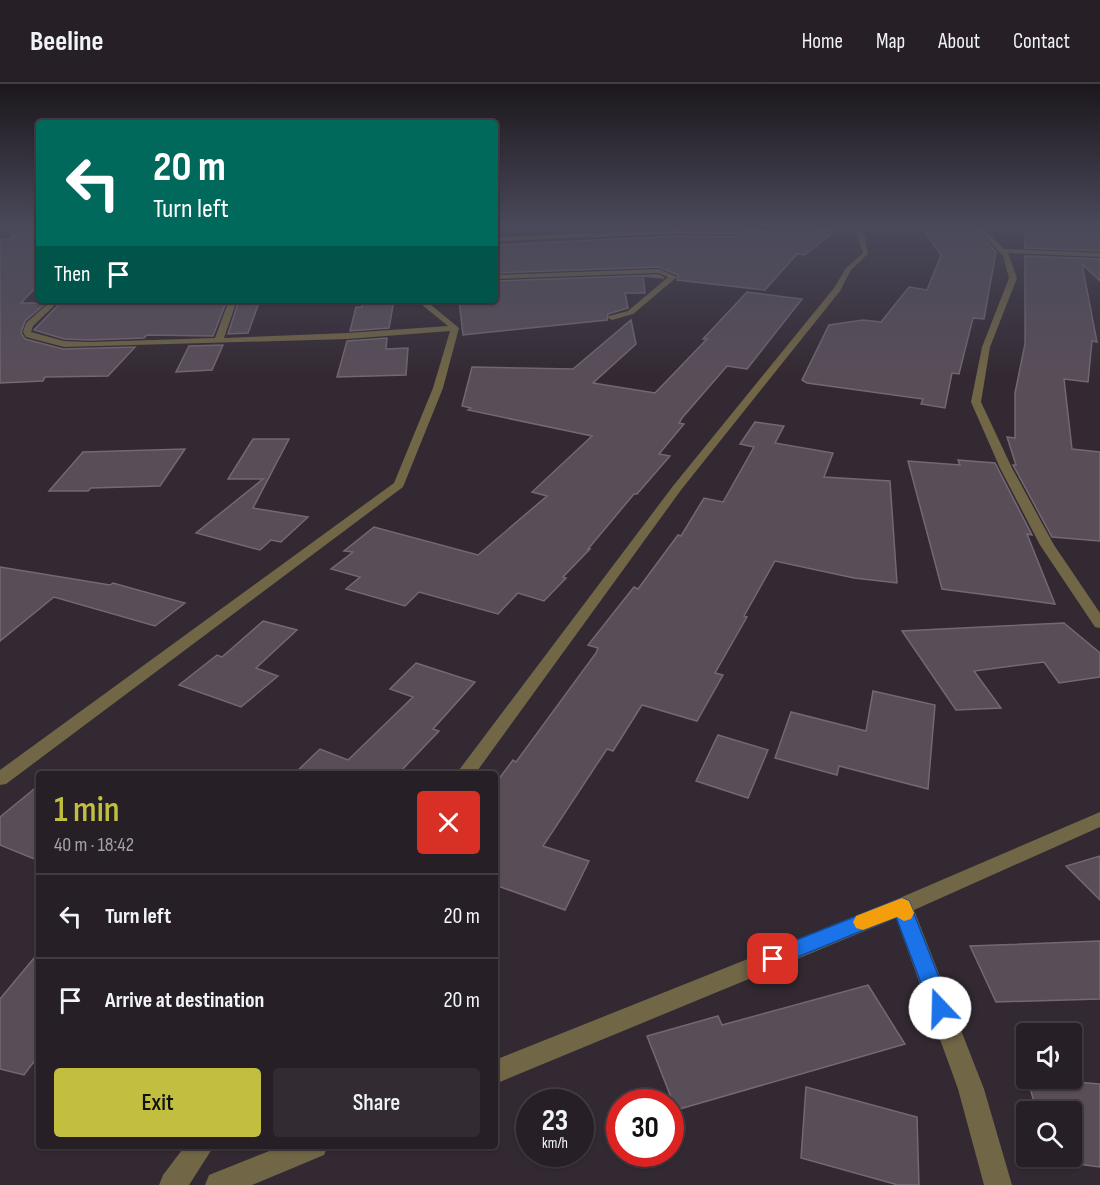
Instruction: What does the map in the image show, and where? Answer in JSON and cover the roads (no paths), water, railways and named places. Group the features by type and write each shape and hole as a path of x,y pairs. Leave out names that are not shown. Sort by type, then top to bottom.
{"street":[{"path":"498,277 539,275"},
{"path":"612,318 628,315 636,310 639,304 673,277 669,275"},
{"path":"467,771 677,488 837,289 844,275"},
{"path":"1012,275 1013,278 986,347 976,402 1006,468 1047,546 1100,624"},
{"path":"53,303 29,325 27,332 29,335 64,344 347,336 455,328"},
{"path":"219,340 232,303"},
{"path":"424,303 455,328"},
{"path":"0,779 399,485 438,388 455,328"},
{"path":"498,1071 902,906 1100,819"},
{"path":"902,906 971,1089 998,1185"},
{"path":"173,1185 199,1149"},
{"path":"219,1185 308,1149"}]}
